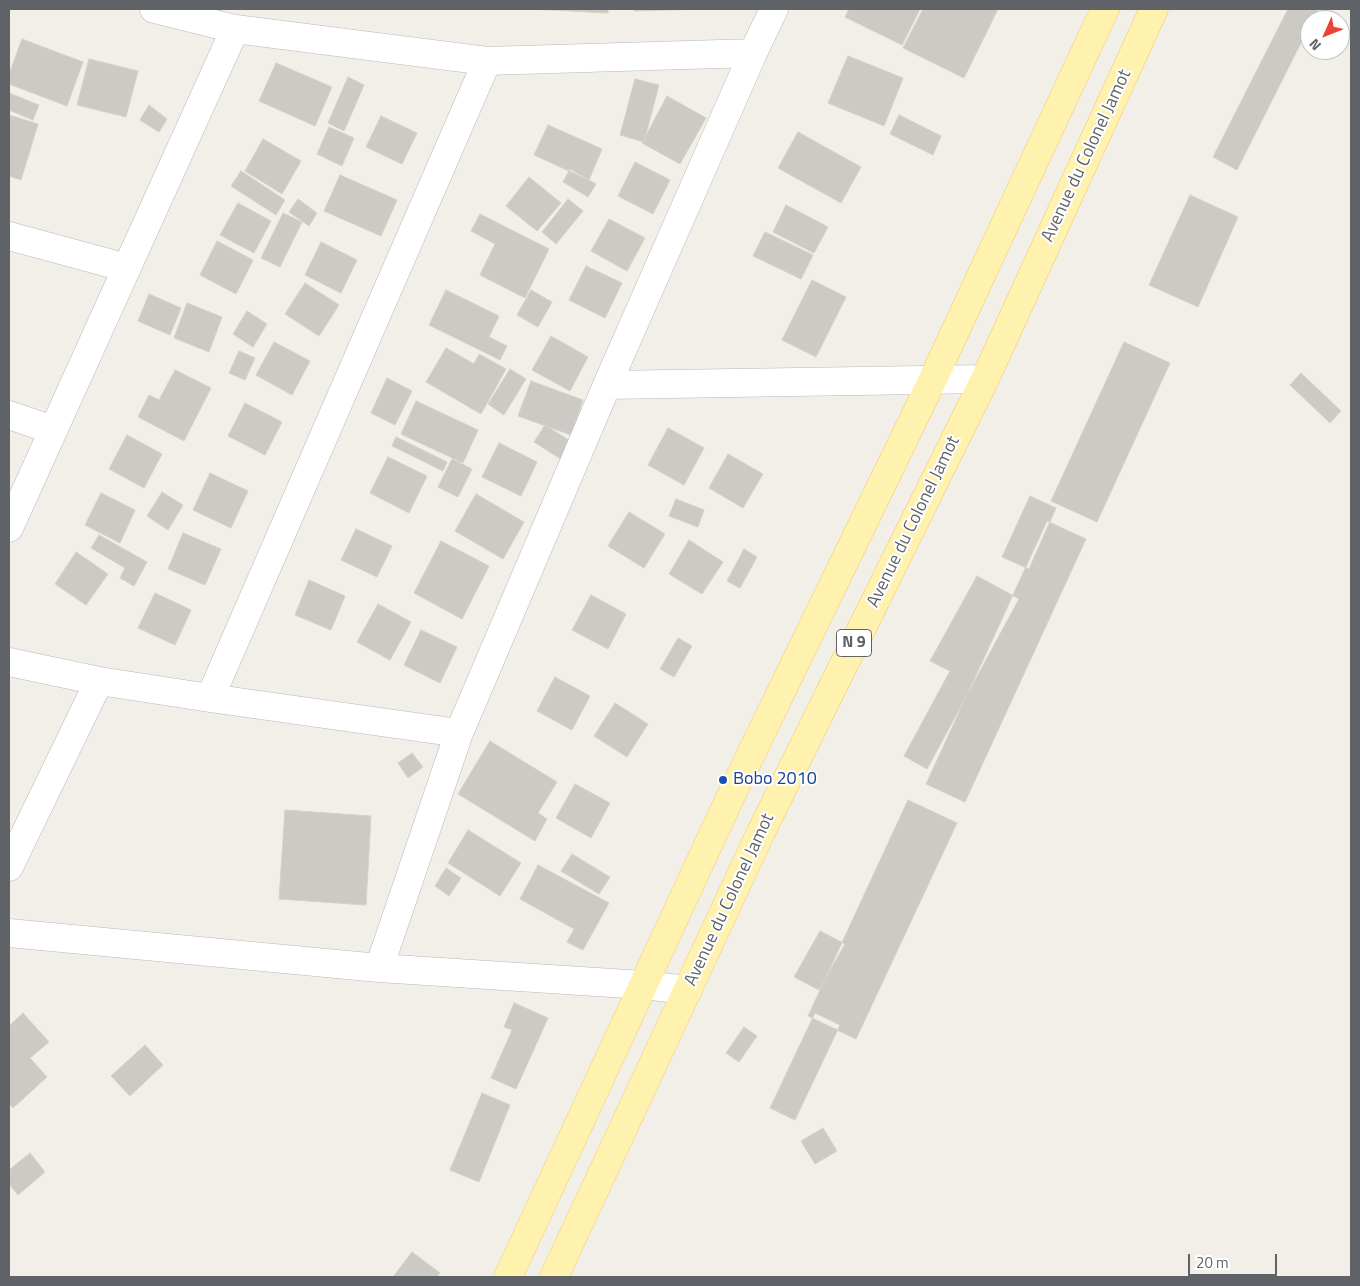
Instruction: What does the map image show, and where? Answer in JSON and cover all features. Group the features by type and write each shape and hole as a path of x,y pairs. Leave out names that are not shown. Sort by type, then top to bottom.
{"main road":[{"name":"N 9","path":"508,1277 735,787 933,379 1105,9"},
{"name":"Avenue du Colonel Jamot","path":"554,1277 762,832 984,378 1154,9"}],"street":[{"path":"154,9 235,29 487,61 753,53"},
{"path":"380,968 459,733 607,385 774,9"},
{"path":"9,528 235,29"},
{"path":"210,698 487,61"},
{"path":"9,236 127,268"},
{"path":"607,385 984,378"},
{"path":"9,415 53,430"},
{"path":"9,662 99,680 210,698 459,733"},
{"path":"9,867 99,680"},
{"path":"9,933 380,968 643,985 688,990"}],"building":[{"path":"532,9 608,9 608,13"},
{"path":"634,9 703,9 634,11"},
{"path":"849,9 920,9 902,45 845,17"},
{"path":"923,9 998,9 964,78 903,48"},
{"path":"1288,9 1318,9 1300,10 1300,45 1237,170 1213,157"},
{"path":"22,39 83,62 67,106 9,84 9,74"},
{"path":"848,56 903,78 884,126 828,103"},
{"path":"89,59 138,71 126,117 77,105"},
{"path":"276,63 332,87 315,126 259,101"},
{"path":"348,77 364,85 344,131 328,123"},
{"path":"635,79 659,85 644,142 620,135"},
{"path":"9,93 39,105 33,120 9,110"},
{"path":"667,96 706,118 680,164 642,143"},
{"path":"149,105 167,119 159,132 140,120"},
{"path":"9,115 38,124 21,180 9,176"},
{"path":"899,115 941,136 933,155 890,134"},
{"path":"381,116 417,133 402,164 366,147"},
{"path":"548,125 602,149 589,180 534,155"},
{"path":"329,127 354,138 342,166 317,154"},
{"path":"798,132 861,167 841,203 778,168"},
{"path":"263,139 301,161 282,194 245,171"},
{"path":"635,162 670,180 653,214 618,196"},
{"path":"570,169 596,184 588,197 563,182"},
{"path":"241,171 285,200 276,215 231,186"},
{"path":"340,175 397,200 381,236 324,211"},
{"path":"529,177 561,203 537,231 506,206"},
{"path":"1190,195 1238,217 1198,307 1149,285"},
{"path":"298,199 317,213 309,226 289,212"},
{"path":"568,199 583,211 556,244 542,232"},
{"path":"238,203 271,221 254,253 220,235"},
{"path":"786,205 828,227 814,253 773,232"},
{"path":"283,213 302,222 280,267 261,258"},
{"path":"480,214 549,249 525,298 480,275 495,244 471,231"},
{"path":"609,219 645,238 627,271 591,251"},
{"path":"765,232 813,255 801,279 753,256"},
{"path":"217,241 253,260 236,294 200,275"},
{"path":"321,242 357,260 341,293 305,275"},
{"path":"586,266 622,283 605,318 569,300"},
{"path":"812,280 846,297 816,357 782,340"},
{"path":"305,283 339,305 319,336 285,314"},
{"path":"446,290 499,316 489,337 507,346 500,360 429,325"},
{"path":"531,290 552,302 538,327 517,315"},
{"path":"149,294 181,308 170,335 138,321"},
{"path":"187,303 222,317 209,352 174,338"},
{"path":"247,311 267,324 253,347 233,334"},
{"path":"551,336 588,357 570,391 532,370"},
{"path":"274,342 310,361 292,395 256,375"},
{"path":"1124,342 1170,363 1097,522 1051,501"},
{"path":"446,348 474,364 479,354 506,369 481,414 426,382"},
{"path":"239,351 255,358 245,380 229,373"},
{"path":"510,369 526,379 504,415 488,404"},
{"path":"175,370 211,388 184,441 138,417 149,395 159,400"},
{"path":"1301,373 1341,411 1330,423 1290,385"},
{"path":"387,378 412,391 395,425 371,413"},
{"path":"531,381 583,400 571,435 518,416"},
{"path":"416,401 478,430 463,463 401,434"},
{"path":"245,403 282,422 265,455 228,436"},
{"path":"545,425 578,446 567,463 534,442"},
{"path":"668,428 704,448 684,485 648,465"},
{"path":"127,435 162,454 144,488 109,469"},
{"path":"396,437 447,462 443,471 392,446"},
{"path":"499,443 537,462 521,496 482,477"},
{"path":"728,454 763,474 743,508 709,488"},
{"path":"388,457 427,476 409,513 370,493"},
{"path":"452,459 472,469 458,497 438,487"},
{"path":"210,473 248,491 231,528 193,510"},
{"path":"162,492 183,505 168,530 147,516"},
{"path":"101,493 135,510 120,543 85,525"},
{"path":"476,494 524,522 503,559 455,531"},
{"path":"1030,496 1056,508 1029,569 1002,557"},
{"path":"676,499 704,510 698,527 669,516"},
{"path":"629,512 665,534 644,568 608,546"},
{"path":"1047,521 1086,539 965,802 926,784"},
{"path":"356,529 392,546 377,577 341,560"},
{"path":"183,533 221,549 205,585 168,569"},
{"path":"99,535 147,562 134,586 120,578 125,568 91,548"},
{"path":"689,540 723,562 702,594 669,574"},
{"path":"441,541 489,566 462,619 414,593"},
{"path":"744,549 757,557 740,588 727,581"},
{"path":"76,552 108,574 86,605 55,584"},
{"path":"977,576 1019,599 927,769 904,756 950,671 930,661"},
{"path":"309,580 345,596 331,630 295,615"},
{"path":"155,593 191,610 175,645 138,628"},
{"path":"591,595 626,614 608,649 572,630"},
{"path":"378,604 411,622 390,660 357,642"},
{"path":"421,630 457,647 440,683 404,665"},
{"path":"678,638 692,646 674,677 660,669"},
{"path":"555,677 590,696 572,730 537,711"},
{"path":"615,703 648,724 627,757 594,736"},
{"path":"490,741 557,782 538,813 547,819 535,841 458,794"},
{"path":"412,753 423,767 408,778 398,763"},
{"path":"575,784 610,803 591,838 556,818"},
{"path":"908,800 957,823 856,1039 808,1016"},
{"path":"285,810 371,816 366,905 279,899"},
{"path":"468,830 521,863 500,896 448,863"},
{"path":"572,854 610,877 599,894 561,871"},
{"path":"538,865 609,903 583,950 567,942 574,929 520,899"},
{"path":"446,868 461,878 449,896 435,886"},
{"path":"820,931 845,944 819,990 794,977"},
{"path":"514,1003 548,1018 516,1089 491,1078 512,1030 504,1027"},
{"path":"23,1013 49,1042 30,1058 47,1077 13,1108 9,1104 9,1026"},
{"path":"815,1013 840,1025 795,1120 770,1108"},
{"path":"744,1027 757,1036 739,1062 726,1053"},
{"path":"145,1045 163,1065 130,1096 111,1076"},
{"path":"482,1093 510,1105 479,1182 450,1170"},
{"path":"823,1128 837,1151 815,1164 801,1141"},
{"path":"30,1153 45,1172 18,1195 9,1184 9,1170"},
{"path":"412,1252 440,1273 437,1277 393,1277"}],"place":[{"name":"Bobo 2010","path":"723,780"}]}
